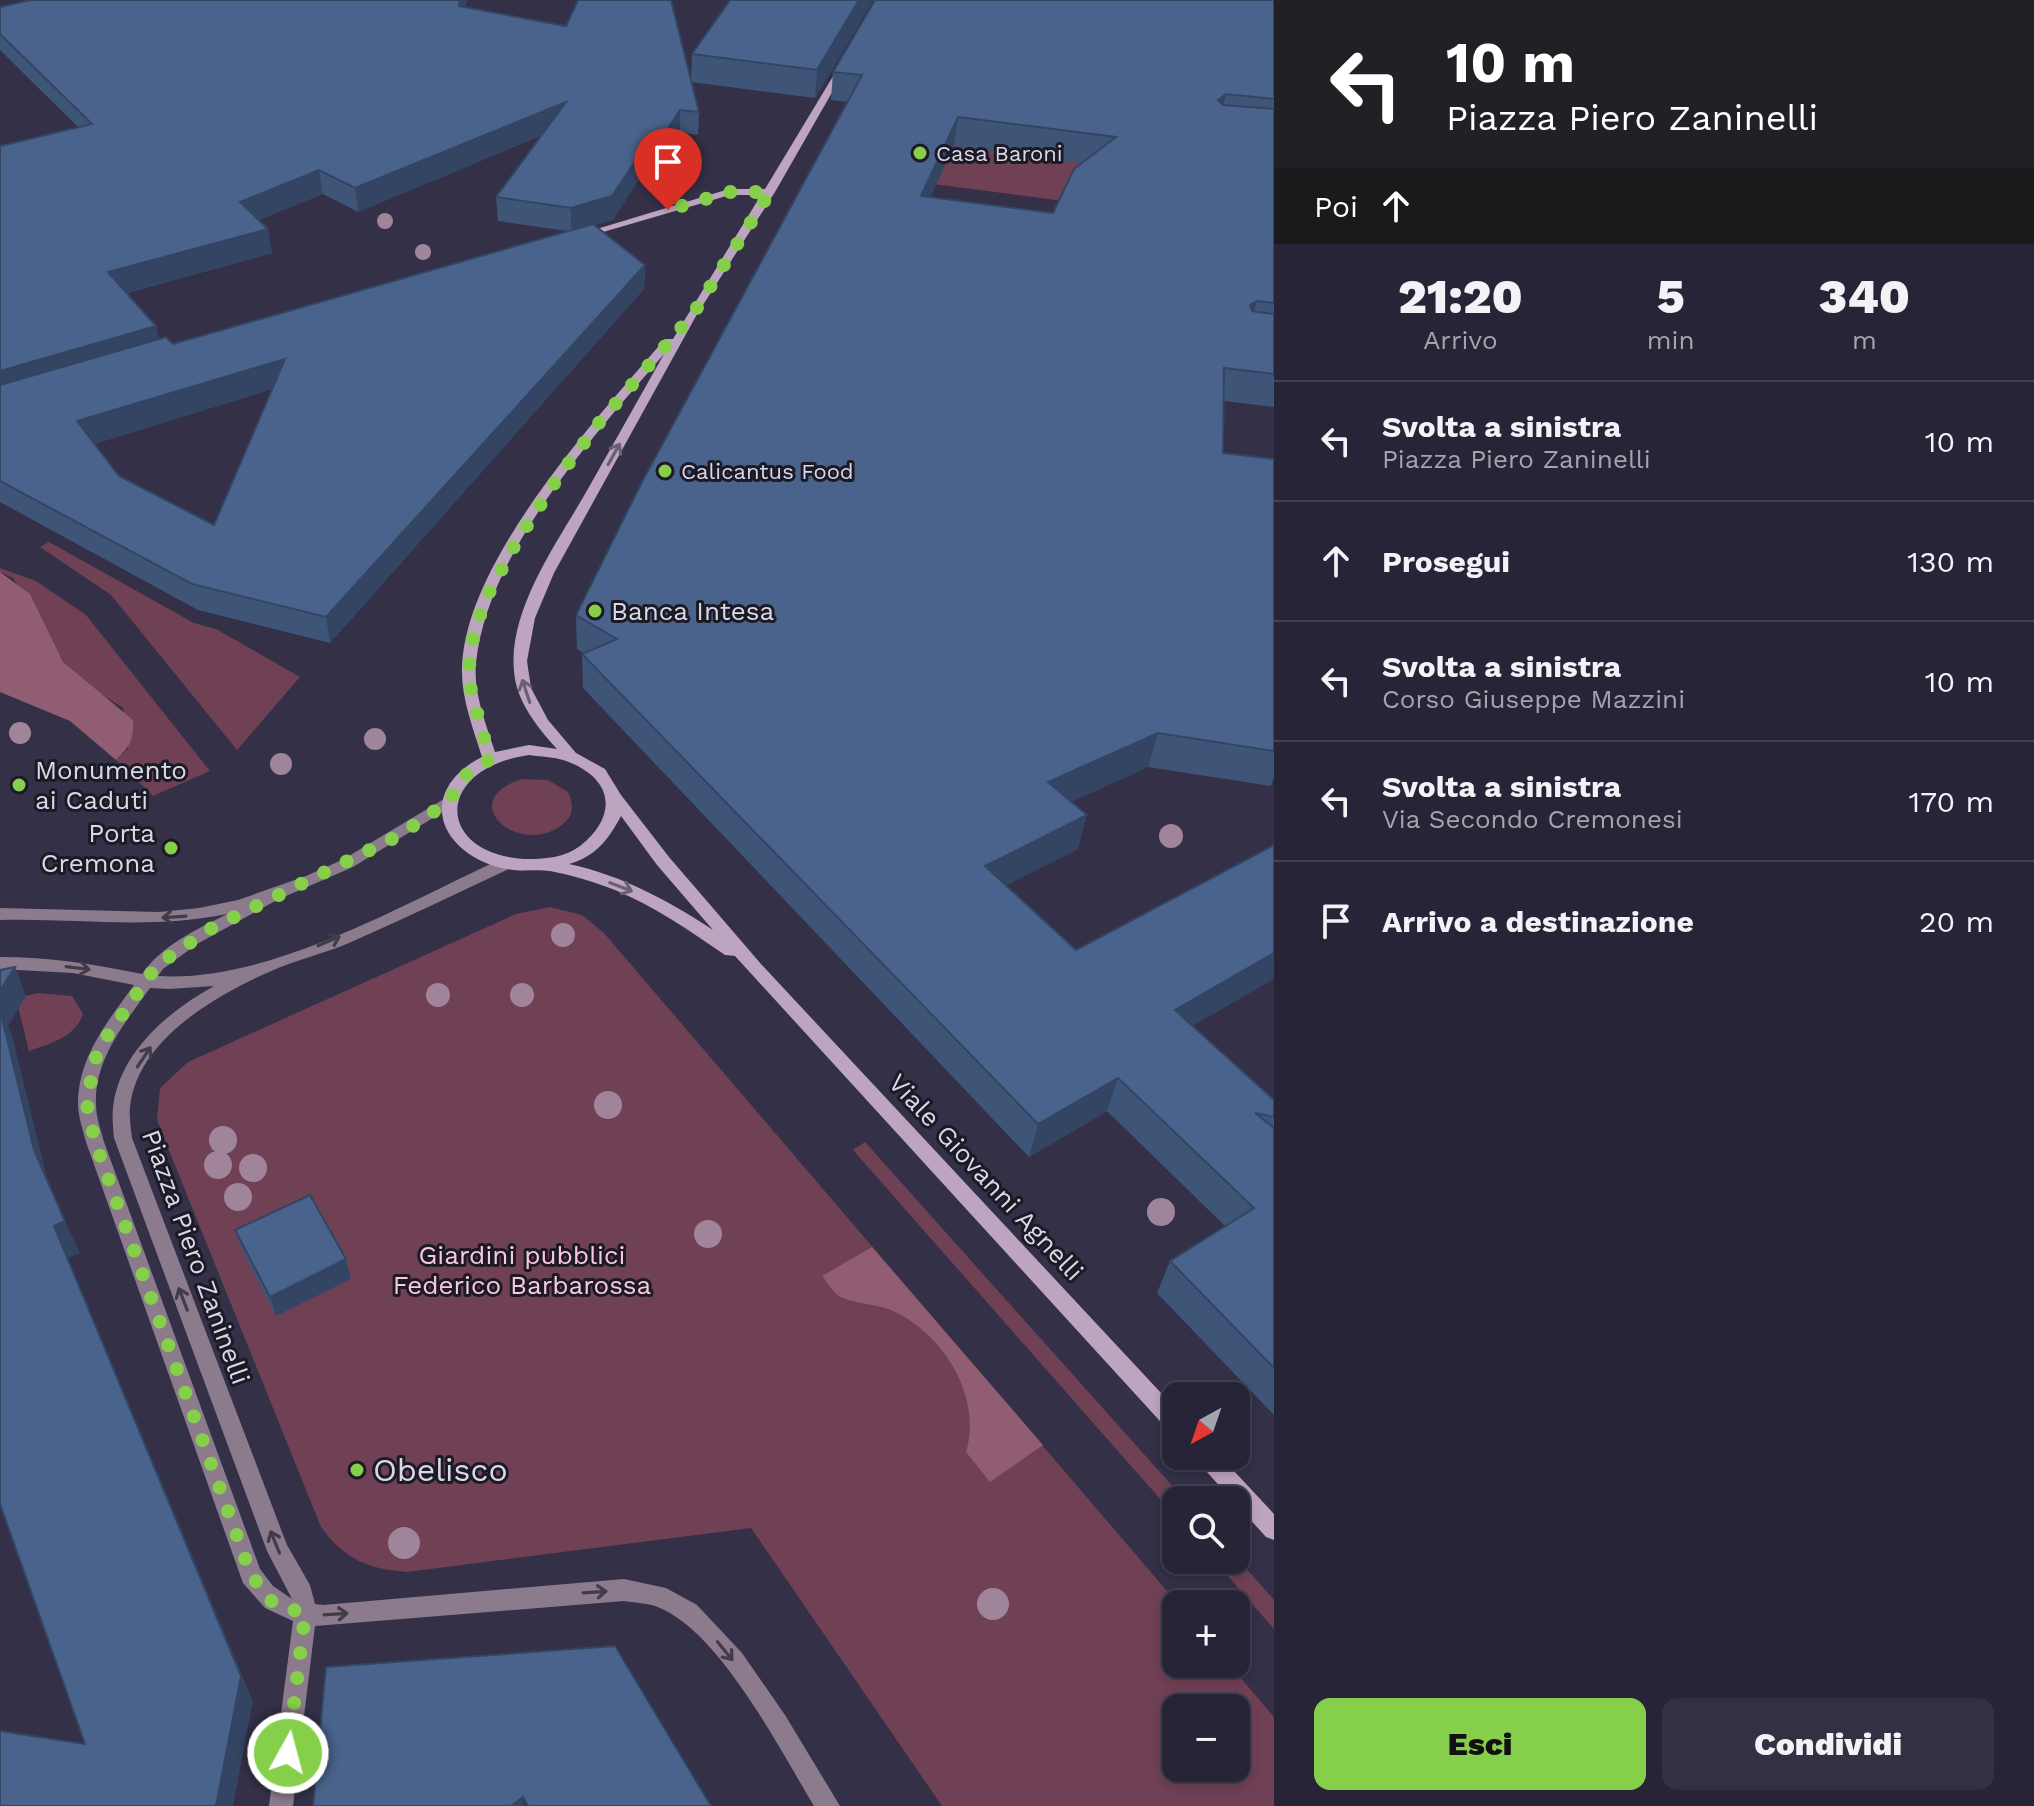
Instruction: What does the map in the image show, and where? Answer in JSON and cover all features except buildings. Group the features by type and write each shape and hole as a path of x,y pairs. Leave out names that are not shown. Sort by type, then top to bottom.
{"street":[{"path":"570,755 530,704 522,683 519,663 528,621 567,538 693,314 770,192 851,53"},
{"path":"564,240 729,192 770,192"},
{"path":"490,759 471,691 469,667 472,642 484,602 517,541 559,476 599,423 693,314"},
{"path":"449,801 449,814 460,840 472,850 505,864 546,865 567,860 600,841 616,814 616,799 601,772 570,755 529,750 490,759 463,777 449,801 400,835 191,940 157,965 94,1062 87,1105 90,1124 251,1575 273,1603 305,1614 323,1616 624,1590 667,1599 704,1625 738,1667 828,1806"},
{"name":"Viale Giovanni Agnelli","path":"616,799 663,861 755,968 1162,1409"},
{"name":"Piazza Piero Zaninelli","path":"305,1614 302,1593 278,1551 123,1138 120,1102 155,1040 198,1002 261,969 505,864"},
{"name":"Viale Giovanni Agnelli","path":"546,865 624,887 673,910 755,968"},
{"path":"0,914 155,918 217,911 270,899"},
{"name":"Piazza Piero Zaninelli","path":"0,963 52,965 145,980 196,983 261,969"},
{"path":"1219,1470 1274,1530"},
{"path":"281,1806 305,1614"}],"green space":[{"path":"852,120 1016,155 1084,163 1071,202 841,172"},
{"path":"49,542 194,623 216,629 300,677 237,750 111,595 40,547"},
{"path":"0,568 36,581 86,615 210,771 153,796 116,760 128,749 123,708 87,685 63,662 13,578 0,572"},
{"path":"522,779 548,780 568,792 572,810 566,822 545,833 528,835 512,831 500,823 493,812 493,800 502,789"},
{"name":"Giardini pubblici Federico Barbarossa","path":"550,907 582,915 604,933 1166,1590 1162,1590 1162,1678 1241,1678 1274,1717 1274,1806 942,1806 751,1528 407,1572 369,1565 348,1555 321,1527 157,1120 160,1088 188,1062 516,914"},
{"path":"38,993 72,996 83,1014 68,1034 29,1051 16,998"},
{"path":"865,1142 1172,1486 1162,1486 1162,1501 853,1150"},
{"path":"1250,1573 1274,1600 1274,1629 1250,1601 1250,1590 1240,1590 1226,1574"}],"shaded area":[{"path":"0,572 30,594 63,662 133,720 130,742 116,760 70,721 0,692"},
{"path":"872,1247 1043,1445 990,1482 966,1452 970,1431 969,1409 954,1368 942,1350 910,1320 885,1308 840,1297 822,1276"}],"place":[{"name":"Casa Baroni","path":"920,153"},
{"name":"Calicantus Food","path":"665,471"},
{"name":"Banca Intesa","path":"595,611"},
{"name":"Monumento ai Caduti","path":"19,785"},
{"name":"Porta Cremona","path":"171,848"},
{"name":"Obelisco","path":"357,1470"}],"route":[{"path":"288,1753 305,1614 273,1603 251,1575 95,1142 87,1105 94,1062 103,1042 145,980 173,952 212,928 348,864 400,835 449,801 463,777 490,759 471,691 469,667 472,642 484,602 517,541 559,476 599,423 693,314 770,192 729,192 668,210"}]}
